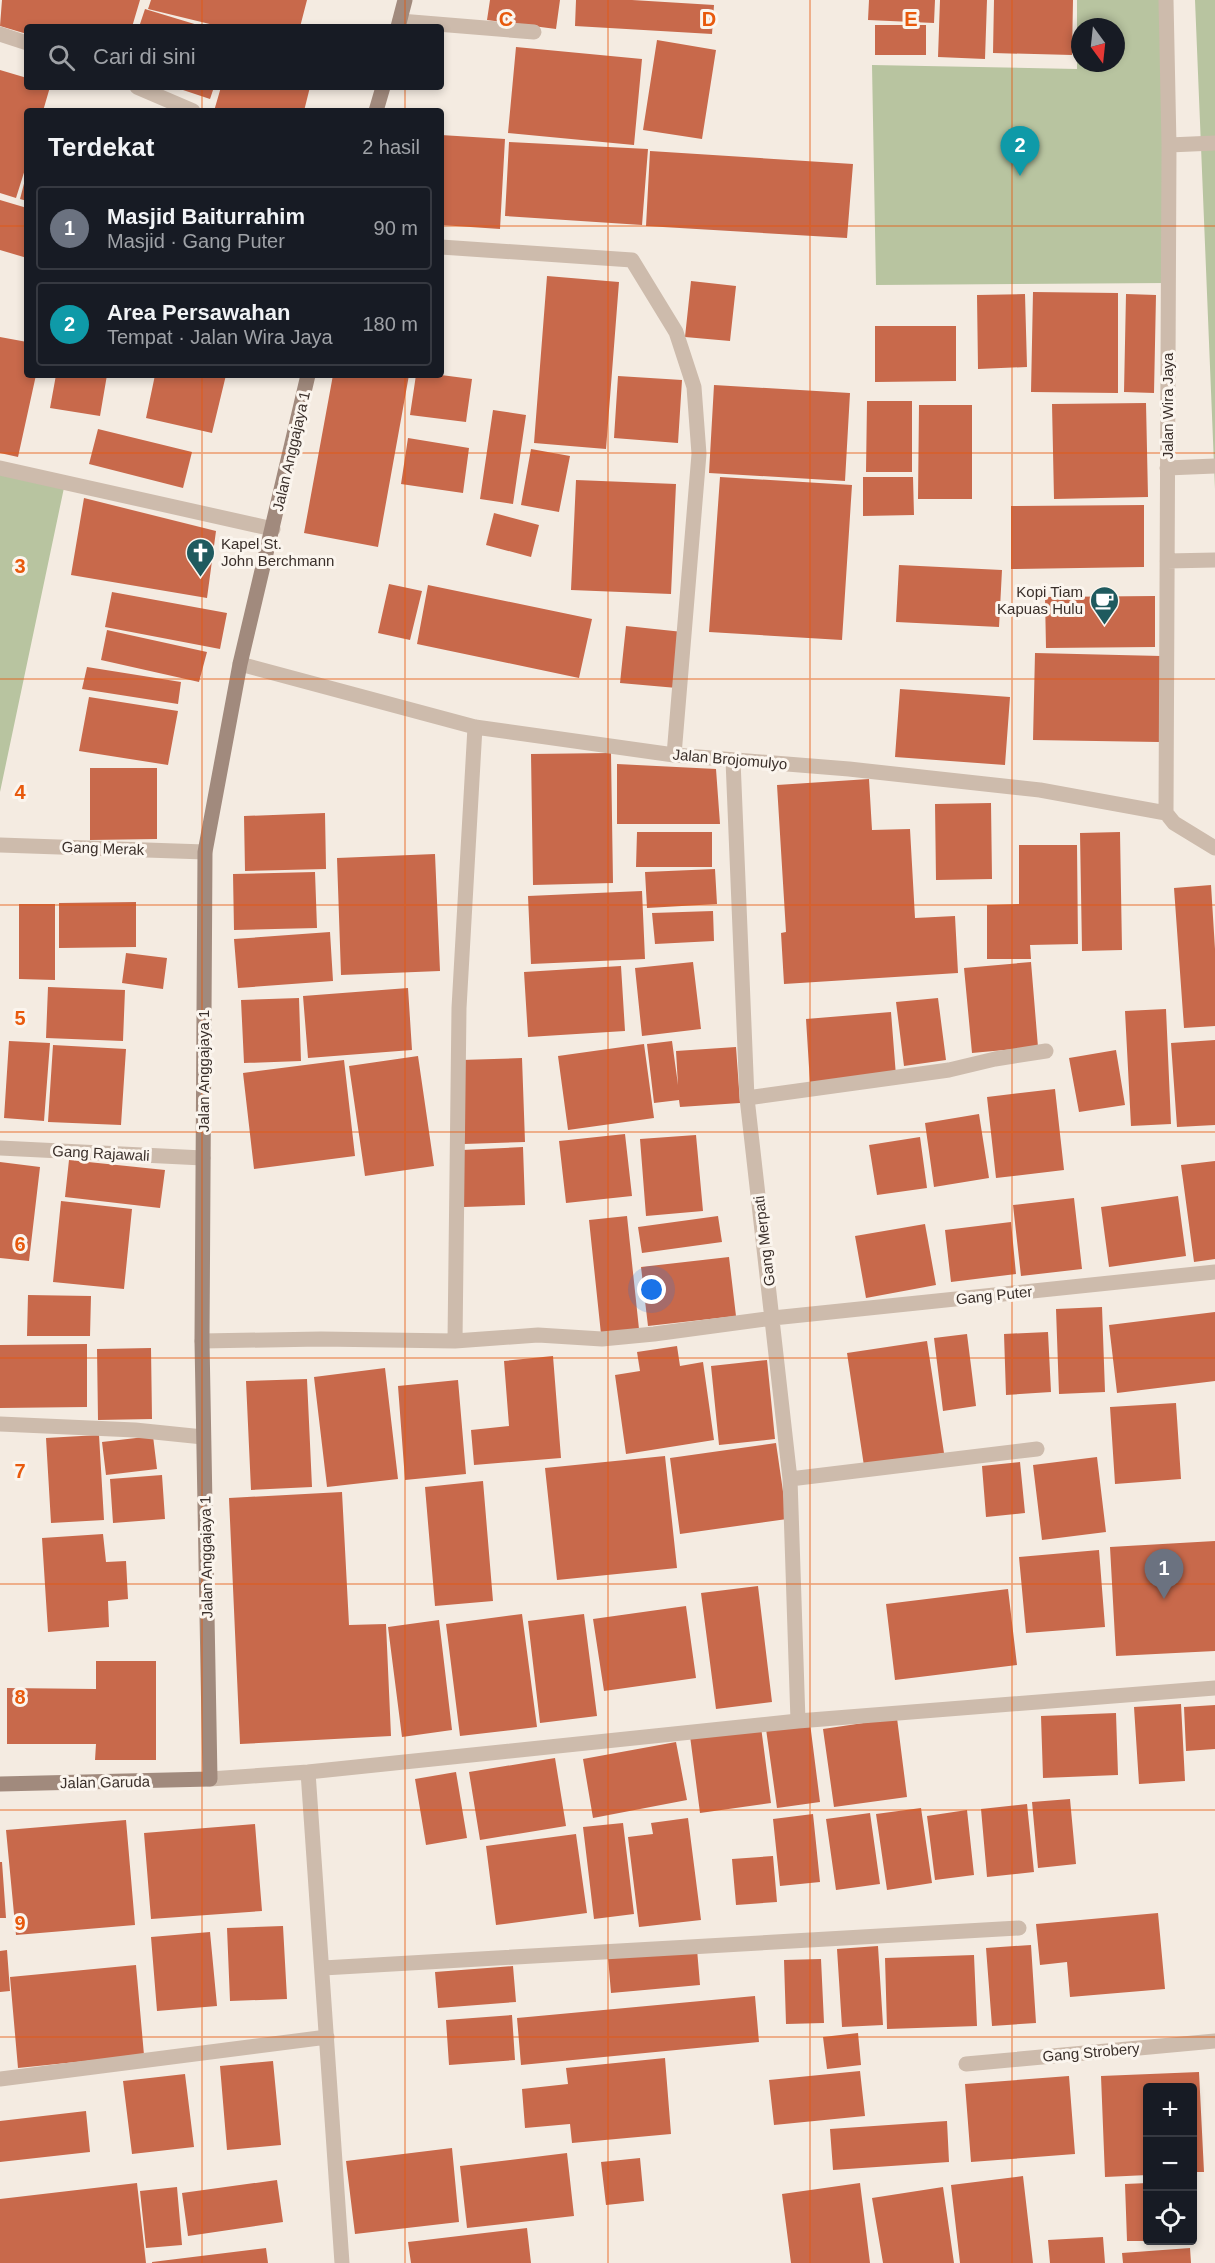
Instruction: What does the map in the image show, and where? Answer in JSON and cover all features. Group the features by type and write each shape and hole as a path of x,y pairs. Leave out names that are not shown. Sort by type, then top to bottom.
{"main road":[{"path":"399,24 405,0"},
{"path":"377,108 382,90"},
{"name":"Jalan Anggajaya 1","path":"210,1779 202,1341 205,852 240,664 307,378"},
{"name":"Jalan Garuda","path":"0,1784 210,1779"}],"street":[{"name":"Jalan Wira Jaya","path":"1166,0 1168,145 1166,813"},
{"path":"444,27 534,32"},
{"path":"0,34 24,42"},
{"path":"144,90 186,108"},
{"path":"1168,145 1215,143"},
{"path":"444,247 632,260 676,332 694,387 699,454 674,755"},
{"path":"1167,468 1215,466"},
{"path":"0,468 273,529"},
{"path":"1167,561 1215,560"},
{"name":"Jalan Brojomulyo","path":"240,664 475,727 674,755 849,769 1040,790 1166,813 1174,823 1215,848"},
{"path":"455,1341 459,1008 475,727"},
{"name":"Gang Merpati","path":"733,760 747,1098 790,1479 798,1721"},
{"name":"Gang Merak","path":"0,845 205,852"},
{"path":"747,1098 949,1070 995,1059 1046,1051"},
{"name":"Gang Rajawali","path":"0,1148 203,1158"},
{"name":"Gang Puter","path":"202,1341 321,1339 455,1341 538,1335 602,1339 773,1318 1215,1272"},
{"path":"0,1424 135,1430 203,1437"},
{"path":"790,1479 1037,1449"},
{"path":"210,1779 308,1772 798,1721 1215,1688"},
{"path":"308,1772 342,2263"},
{"path":"323,1968 1019,1928"},
{"path":"0,2079 327,2037"},
{"name":"Gang Strobery","path":"966,2064 1215,2041"}],"green space":[{"path":"1077,0 1164,0 1167,283 876,285 872,65 1125,72 1125,18 1077,18"},
{"path":"1195,0 1215,0 1215,489"},
{"path":"0,468 65,483 0,792"}],"building":[{"path":"2,0 140,0 133,24 24,24 24,33 0,26"},
{"path":"151,0 307,0 301,24 210,24 148,9"},
{"path":"490,0 560,0 556,29 487,20"},
{"path":"576,0 632,0 714,5 712,34 575,26"},
{"path":"869,0 935,0 934,23 868,20"},
{"path":"940,0 987,0 985,59 938,57"},
{"path":"994,0 1073,0 1071,55 993,53"},
{"path":"145,9 194,24 140,24"},
{"path":"875,25 926,25 926,55 875,55"},
{"path":"657,40 716,50 702,139 643,130"},
{"path":"516,47 642,59 634,145 508,133"},
{"path":"0,70 24,77 24,90 49,90 44,108 24,108 24,173 16,198 0,193"},
{"path":"183,90 213,90 210,99"},
{"path":"220,90 309,90 305,108 215,108"},
{"path":"444,135 505,139 500,229 444,225"},
{"path":"509,142 648,149 642,225 505,216"},
{"path":"650,151 853,164 847,238 646,226"},
{"path":"24,184 24,200 20,199"},
{"path":"0,200 24,207 24,257 0,250"},
{"path":"547,276 619,282 606,449 534,443"},
{"path":"691,281 736,286 730,341 685,337"},
{"path":"1033,292 1118,293 1118,393 1031,392"},
{"path":"1025,294 1027,367 978,369 977,295"},
{"path":"1126,294 1156,295 1154,393 1124,392"},
{"path":"875,326 956,326 956,381 875,382"},
{"path":"0,337 24,341 24,378 35,378 18,457 0,453"},
{"path":"444,375 472,379 466,422 410,415 416,378 444,378"},
{"path":"618,376 682,380 678,443 614,438"},
{"path":"55,378 106,378 100,416 50,408"},
{"path":"154,378 225,378 212,433 146,418"},
{"path":"332,378 408,378 378,547 304,533"},
{"path":"714,385 850,393 845,481 709,473"},
{"path":"867,401 912,401 912,472 866,472"},
{"path":"1146,403 1148,497 1054,499 1052,404"},
{"path":"919,405 972,405 972,499 918,499"},
{"path":"493,410 526,415 513,504 480,499"},
{"path":"98,429 192,452 183,488 89,464"},
{"path":"408,438 469,448 463,493 401,484"},
{"path":"531,449 570,456 559,512 521,505"},
{"path":"720,477 852,485 842,640 709,632"},
{"path":"863,477 913,477 914,515 863,516"},
{"path":"576,480 676,484 671,594 571,590"},
{"path":"84,498 216,531 207,598 71,575"},
{"path":"1144,505 1144,567 1011,569 1011,506"},
{"path":"494,513 539,525 531,557 486,545"},
{"path":"899,565 1002,570 999,627 896,622"},
{"path":"389,584 422,591 410,640 378,633"},
{"path":"428,585 592,619 579,678 417,644"},
{"path":"112,592 227,613 220,649 105,627"},
{"path":"1155,596 1155,647 1046,648 1045,597"},
{"path":"626,626 683,632 677,688 620,683"},
{"path":"107,630 207,652 199,682 101,660"},
{"path":"1035,653 1161,656 1159,742 1033,740"},
{"path":"87,667 181,682 178,704 82,689"},
{"path":"900,689 1010,697 1005,765 895,757"},
{"path":"89,697 178,711 168,765 79,751"},
{"path":"611,753 613,883 533,885 531,754"},
{"path":"617,764 716,769 720,824 617,824"},
{"path":"90,768 157,768 157,839 90,840"},
{"path":"869,779 872,830 910,829 915,918 955,916 958,973 784,984 781,933 786,932 777,785"},
{"path":"991,803 992,879 936,880 935,804"},
{"path":"325,813 326,869 245,871 244,816"},
{"path":"637,832 712,832 712,867 636,867"},
{"path":"1120,832 1122,950 1082,951 1080,833"},
{"path":"1019,845 1077,845 1078,944 1030,945 1031,959 987,959 987,905 1019,904"},
{"path":"435,854 440,971 341,975 337,858"},
{"path":"715,869 717,904 647,908 645,872"},
{"path":"315,872 317,928 234,930 233,874"},
{"path":"1211,885 1215,949 1215,1026 1184,1028 1174,888"},
{"path":"642,891 645,959 531,964 528,896"},
{"path":"136,902 136,947 59,948 59,903"},
{"path":"19,904 55,904 55,980 19,979"},
{"path":"713,911 714,941 655,944 652,913"},
{"path":"330,932 333,981 238,988 234,939"},
{"path":"126,953 167,958 163,989 122,983"},
{"path":"693,962 701,1029 642,1036 635,968"},
{"path":"1031,962 1038,1047 972,1053 964,968"},
{"path":"621,966 625,1031 528,1037 524,972"},
{"path":"48,987 125,990 123,1041 46,1038"},
{"path":"408,988 412,1050 308,1058 303,996"},
{"path":"299,998 301,1061 244,1063 241,1000"},
{"path":"938,998 946,1060 904,1066 896,1002"},
{"path":"1166,1009 1171,1124 1131,1126 1125,1011"},
{"path":"891,1012 896,1076 810,1083 806,1019"},
{"path":"1215,1040 1215,1125 1177,1127 1171,1043"},
{"path":"9,1041 50,1043 44,1121 4,1118"},
{"path":"672,1041 678,1085 676,1051 736,1047 740,1103 680,1107 679,1100 654,1103 647,1044"},
{"path":"644,1044 654,1118 568,1130 558,1056"},
{"path":"53,1045 126,1049 121,1125 48,1122"},
{"path":"1116,1050 1125,1105 1079,1112 1069,1058"},
{"path":"418,1056 434,1166 365,1176 349,1066"},
{"path":"522,1058 525,1142 464,1144 461,1060"},
{"path":"344,1060 355,1156 254,1169 243,1073"},
{"path":"1055,1089 1064,1170 996,1178 987,1097"},
{"path":"979,1114 989,1178 934,1187 925,1123"},
{"path":"625,1134 632,1196 566,1203 559,1141"},
{"path":"696,1135 703,1211 646,1216 640,1139"},
{"path":"920,1137 927,1188 877,1195 869,1145"},
{"path":"523,1147 525,1205 464,1207 462,1150"},
{"path":"69,1160 165,1170 160,1208 65,1197"},
{"path":"1215,1161 1215,1259 1194,1262 1181,1165"},
{"path":"0,1162 40,1167 29,1261 0,1258"},
{"path":"1178,1196 1186,1256 1109,1267 1101,1207"},
{"path":"1074,1198 1082,1269 1021,1276 1013,1205"},
{"path":"61,1201 132,1209 124,1289 53,1282"},
{"path":"627,1216 639,1329 601,1334 589,1220"},
{"path":"718,1216 722,1242 642,1253 638,1227"},
{"path":"1011,1222 1016,1274 951,1282 945,1230"},
{"path":"925,1224 936,1285 866,1298 855,1236"},
{"path":"729,1257 736,1316 648,1326 641,1267"},
{"path":"28,1295 91,1296 90,1336 27,1336"},
{"path":"1102,1307 1105,1392 1059,1394 1056,1309"},
{"path":"1215,1312 1215,1381 1117,1393 1109,1325"},
{"path":"1048,1332 1051,1392 1006,1395 1004,1334"},
{"path":"967,1334 976,1406 943,1411 934,1338"},
{"path":"927,1341 944,1453 864,1466 847,1353"},
{"path":"87,1344 87,1407 0,1408 0,1345"},
{"path":"677,1346 680,1366 703,1362 714,1440 626,1454 615,1375 640,1371 637,1352"},
{"path":"151,1348 152,1419 98,1420 97,1349"},
{"path":"553,1356 561,1458 474,1465 471,1430 509,1426 504,1361"},
{"path":"767,1360 775,1439 719,1445 711,1366"},
{"path":"385,1368 398,1479 327,1487 314,1377"},
{"path":"307,1379 312,1487 251,1490 246,1381"},
{"path":"458,1380 466,1474 405,1480 398,1386"},
{"path":"1176,1403 1181,1479 1115,1484 1110,1407"},
{"path":"99,1435 104,1520 51,1523 46,1438"},
{"path":"153,1436 157,1469 106,1475 102,1442"},
{"path":"776,1443 787,1519 680,1534 670,1458"},
{"path":"665,1456 677,1568 557,1580 545,1468"},
{"path":"1097,1457 1106,1532 1042,1540 1033,1465"},
{"path":"1020,1462 1025,1513 986,1517 982,1466"},
{"path":"162,1475 165,1519 113,1523 110,1479"},
{"path":"483,1481 493,1601 435,1606 425,1487"},
{"path":"342,1492 349,1625 386,1624 391,1736 240,1744 229,1498"},
{"path":"103,1534 106,1562 126,1561 128,1599 108,1601 109,1627 48,1632 42,1538"},
{"path":"1215,1541 1215,1651 1116,1656 1110,1547"},
{"path":"1099,1550 1105,1627 1026,1633 1019,1557"},
{"path":"758,1586 772,1702 716,1709 701,1593"},
{"path":"1008,1589 1017,1665 895,1680 886,1604"},
{"path":"686,1606 696,1678 604,1691 593,1619"},
{"path":"522,1614 537,1727 460,1736 446,1624"},
{"path":"584,1614 597,1716 540,1723 528,1621"},
{"path":"439,1620 452,1730 402,1737 388,1627"},
{"path":"96,1661 156,1661 156,1760 95,1760 96,1744 7,1744 7,1688 96,1689"},
{"path":"1181,1704 1185,1781 1139,1784 1134,1707"},
{"path":"1215,1705 1215,1749 1186,1751 1184,1707"},
{"path":"1116,1713 1118,1775 1043,1778 1041,1716"},
{"path":"897,1718 907,1797 834,1807 823,1729"},
{"path":"810,1723 820,1802 777,1808 766,1729"},
{"path":"761,1727 771,1803 700,1813 690,1736"},
{"path":"676,1742 687,1800 593,1818 583,1759"},
{"path":"555,1758 566,1826 480,1840 469,1772"},
{"path":"456,1772 467,1838 426,1845 415,1779"},
{"path":"1070,1799 1076,1864 1038,1868 1032,1802"},
{"path":"1027,1804 1034,1872 987,1877 981,1809"},
{"path":"921,1808 932,1883 887,1890 876,1814"},
{"path":"967,1810 974,1875 935,1880 927,1816"},
{"path":"870,1813 880,1884 836,1890 826,1819"},
{"path":"813,1814 820,1882 780,1886 773,1819"},
{"path":"688,1818 701,1920 639,1927 628,1837 653,1834 651,1823"},
{"path":"126,1820 135,1925 16,1935 6,1830"},
{"path":"623,1823 634,1914 594,1919 583,1827"},
{"path":"255,1824 262,1911 151,1919 144,1833"},
{"path":"576,1834 587,1913 496,1925 486,1846"},
{"path":"773,1856 777,1902 736,1905 732,1859"},
{"path":"0,1862 2,1862 6,1918 0,1918"},
{"path":"1158,1913 1165,1989 1070,1997 1067,1962 1040,1965 1036,1924"},
{"path":"283,1926 287,1999 230,2001 227,1928"},
{"path":"210,1932 217,2006 157,2011 151,1937"},
{"path":"1031,1945 1036,2023 992,2026 986,1948"},
{"path":"878,1946 883,2025 842,2027 837,1949"},
{"path":"697,1949 700,1985 611,1993 608,1957"},
{"path":"7,1950 10,1991 0,1992 0,1951"},
{"path":"974,1955 977,2026 887,2029 885,1958"},
{"path":"821,1959 824,2023 786,2024 784,1960"},
{"path":"136,1965 144,2055 18,2068 10,1977"},
{"path":"513,1966 516,2002 438,2008 435,1972"},
{"path":"755,1996 759,2042 521,2065 517,2018"},
{"path":"512,2015 515,2060 449,2065 446,2020"},
{"path":"858,2033 861,2065 827,2069 823,2037"},
{"path":"665,2058 671,2134 572,2143 570,2124 525,2128 522,2089 568,2084 566,2068"},
{"path":"273,2061 281,2145 227,2150 220,2066"},
{"path":"860,2071 865,2116 774,2125 769,2080"},
{"path":"1199,2072 1204,2172 1197,2172 1197,2083 1143,2083 1143,2175 1105,2177 1101,2076"},
{"path":"185,2074 194,2147 132,2154 123,2081"},
{"path":"1069,2076 1075,2154 971,2162 965,2084"},
{"path":"86,2111 90,2152 0,2162 0,2121"},
{"path":"947,2121 949,2162 833,2170 830,2129"},
{"path":"452,2148 459,2222 355,2234 346,2161"},
{"path":"567,2153 574,2216 467,2228 460,2166"},
{"path":"640,2158 644,2201 606,2205 601,2162"},
{"path":"1023,2176 1033,2263 960,2263 951,2185"},
{"path":"277,2180 283,2222 188,2236 182,2193"},
{"path":"137,2183 146,2263 0,2263 0,2199"},
{"path":"860,2183 870,2263 791,2263 782,2194"},
{"path":"1143,2183 1143,2241 1127,2241 1125,2184"},
{"path":"177,2187 182,2245 146,2248 140,2191"},
{"path":"943,2187 954,2263 883,2263 872,2198"},
{"path":"527,2228 531,2263 411,2263 408,2242"},
{"path":"1103,2237 1105,2263 1050,2263 1048,2240"},
{"path":"266,2248 268,2263 152,2263 152,2262"},
{"path":"1190,2248 1191,2263 1123,2263 1122,2253"}],"place":[{"name":"Area Persawahan","path":"1020,176"},
{"name":"Kapel St. John Berchmann","path":"200,578"},
{"name":"Kopi Tiam Kapuas Hulu","path":"1104,626"},
{"name":"Masjid Baiturrahim","path":"1164,1599"}]}
